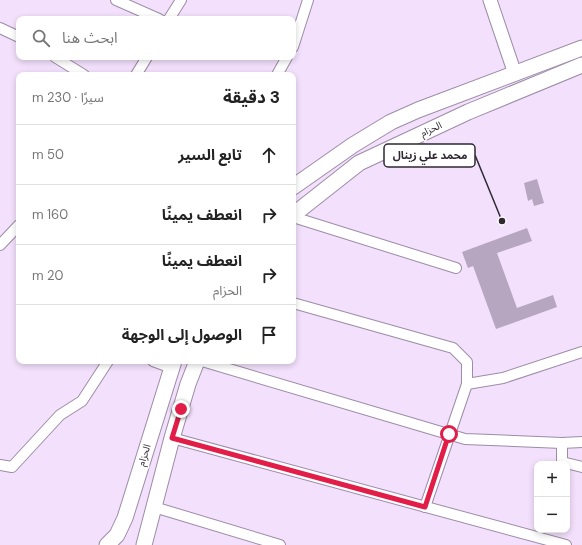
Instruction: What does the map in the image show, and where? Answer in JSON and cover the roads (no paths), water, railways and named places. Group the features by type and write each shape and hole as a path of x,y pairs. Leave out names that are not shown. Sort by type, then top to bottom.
{"main road":[{"path":"296,185 353,145 391,122 418,110 582,48"},
{"name":"الحزام","path":"296,214 359,163 468,112 582,65"},
{"name":"الحزام","path":"107,545 117,535 125,518 173,364"},
{"path":"144,545 172,438 188,384 196,364"}],"street":[{"path":"116,0 152,16"},
{"path":"171,15 173,0"},
{"path":"171,15 181,0"},
{"path":"296,38 308,0"},
{"path":"490,0 516,74"},
{"path":"0,28 16,36"},
{"path":"60,60 79,72"},
{"path":"138,72 145,60"},
{"path":"279,72 285,60"},
{"path":"296,217 456,268"},
{"path":"0,245 16,228"},
{"path":"296,304 453,348 467,362 466,384 425,507"},
{"path":"466,384 489,382 582,352"},
{"path":"0,465 12,467 60,415 82,401 106,364"},
{"path":"212,364 465,439 562,443 582,442"},
{"path":"172,438 566,545"},
{"path":"562,443 562,462 582,467"},
{"path":"154,507 280,545"}],"place":[{"name":"محمد علي زينال","path":"502,221"}]}
